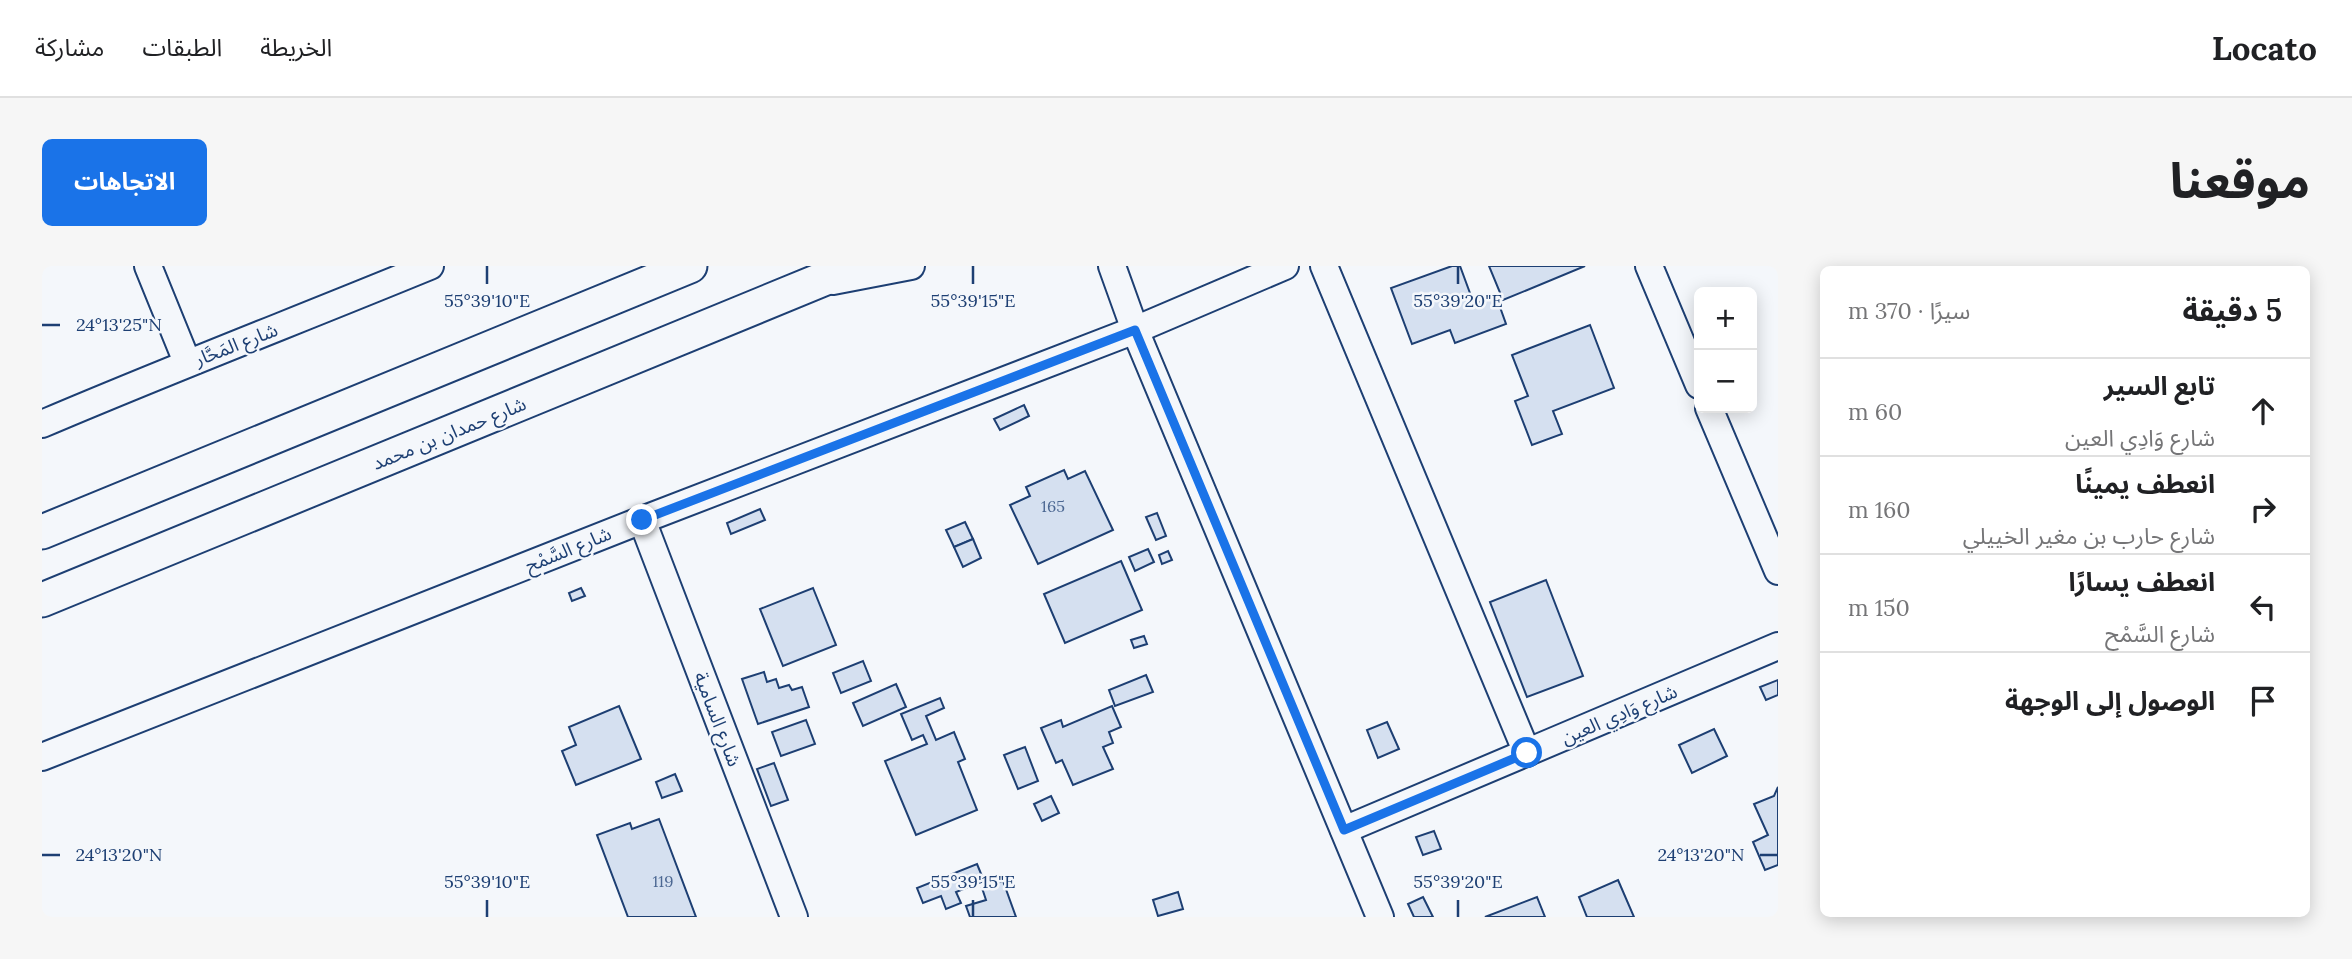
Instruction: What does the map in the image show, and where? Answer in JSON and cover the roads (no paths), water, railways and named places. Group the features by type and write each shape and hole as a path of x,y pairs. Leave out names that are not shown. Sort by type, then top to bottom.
{"main road":[{"path":"42,532 690,266"},
{"name":"شارع حمدان بن محمد","path":"42,600 855,266"}],"street":[{"path":"148,266 187,362"},
{"name":"شارع المَحَّار","path":"42,424 187,362 259,336 430,266"},
{"path":"814,283 911,266"},
{"path":"1112,266 1135,330 1380,917"},
{"name":"شارع السَّمْح","path":"42,757 642,520 1135,330 1285,266"},
{"path":"1324,266 1527,753"},
{"path":"1649,266 1694,373"},
{"path":"1711,413 1778,571"},
{"name":"شارع السامية","path":"642,520 794,917"},
{"name":"شارع وَادِي العين","path":"1344,830 1778,646"}]}
